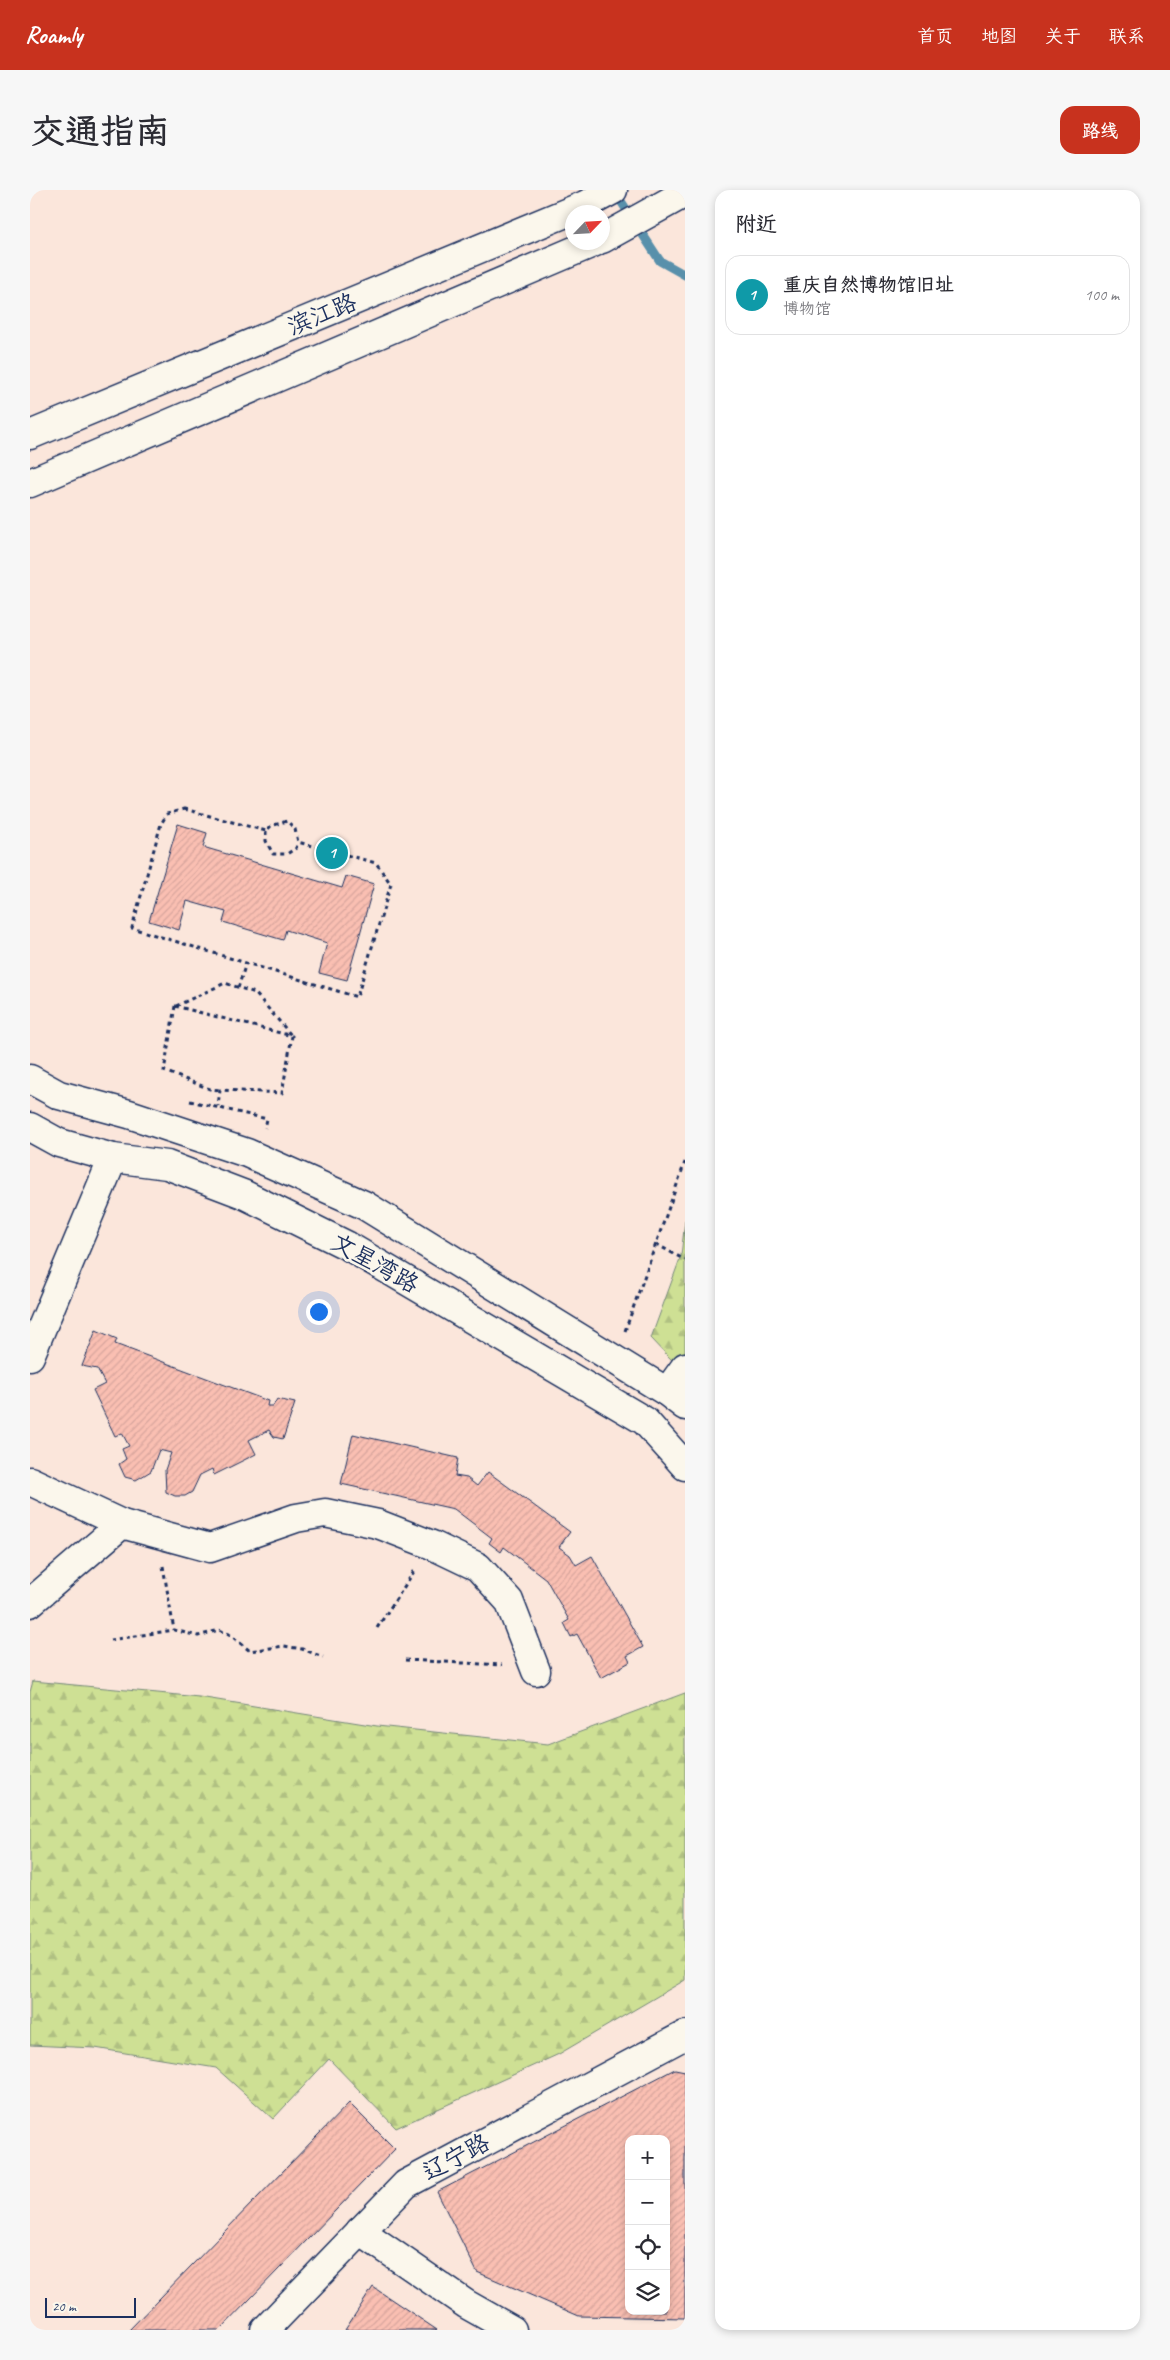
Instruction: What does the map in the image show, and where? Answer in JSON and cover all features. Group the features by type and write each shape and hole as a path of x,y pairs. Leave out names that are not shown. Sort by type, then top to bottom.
{"main road":[{"name":"滨江路","path":"30,434 585,205 613,190"},
{"path":"610,235 685,193"},
{"name":"滨江路","path":"30,483 576,250"},
{"name":"文星湾路","path":"30,1080 59,1094 247,1152 364,1205 676,1399"},
{"name":"文星湾路","path":"30,1127 59,1143 113,1158 167,1166 243,1194 348,1246 645,1421 685,1466"},
{"path":"30,1356 113,1158"},
{"path":"676,1399 685,1367"},
{"path":"30,1481 122,1524 210,1548 296,1518 325,1513 378,1524 432,1545 478,1567 509,1601 536,1671"},
{"path":"30,1603 122,1524"},
{"name":"辽宁路","path":"277,2324 360,2231 406,2184 685,2035"},
{"path":"360,2231 466,2304 512,2330"}],"path":[{"path":"266,832 184,809 167,814 161,824 132,928 357,997 391,884 376,862 298,842"},
{"path":"287,821 296,828 298,842 296,848 287,854 273,854 266,841 266,832 271,826 287,821"},
{"path":"238,988 246,963"},
{"path":"175,1006 225,983 255,993 292,1036"},
{"path":"175,1006 292,1036"},
{"path":"175,1006 164,1071 210,1088 282,1093 292,1036"},
{"path":"218,1106 220,1090"},
{"path":"189,1100 267,1119"},
{"path":"614,1359 685,1162"},
{"path":"656,1244 685,1260"},
{"path":"157,1534 174,1630"},
{"path":"377,1628 432,1545"},
{"path":"110,1640 174,1630 198,1636 219,1630 229,1634 250,1650 284,1646 302,1649 323,1657"},
{"path":"405,1660 498,1665"}],"green space":[{"path":"685,1220 685,1374 651,1338 681,1256"},
{"path":"33,1681 199,1697 377,1726 548,1744 685,1693 685,1980 559,2054 396,2128 329,2059 273,2119 216,2068 95,2048 30,2045 30,1692"}],"building":[{"path":"178,824 207,833 203,847 342,888 346,876 374,884 347,980 319,973 327,943 286,930 283,940 223,922 226,912 187,901 179,930 149,921"},
{"path":"96,1330 117,1339 115,1344 268,1401 267,1406 273,1406 277,1399 295,1403 283,1439 274,1437 269,1430 249,1440 256,1454 214,1475 212,1469 200,1475 192,1492 185,1496 175,1496 166,1492 165,1470 171,1453 159,1450 151,1471 136,1480 125,1477 119,1464 126,1459 122,1449 129,1446 122,1433 115,1436 93,1390 105,1384 97,1369 82,1366"},
{"path":"353,1434 458,1458 455,1476 467,1478 477,1486 488,1472 570,1532 559,1547 570,1555 576,1565 592,1556 643,1647 627,1656 630,1662 601,1678 577,1634 571,1637 564,1623 569,1620 546,1579 504,1547 501,1552 489,1543 492,1538 454,1509 341,1484"},
{"path":"675,2069 685,2071 685,2318 579,2316 477,2272 437,2192"},
{"path":"349,2103 395,2149 220,2330 129,2330"},
{"path":"373,2287 437,2330 345,2330"}],"waterway":[{"path":"615,192 660,261 685,275"}],"place":[{"name":"重庆自然博物馆旧址","path":"332,853"}]}
